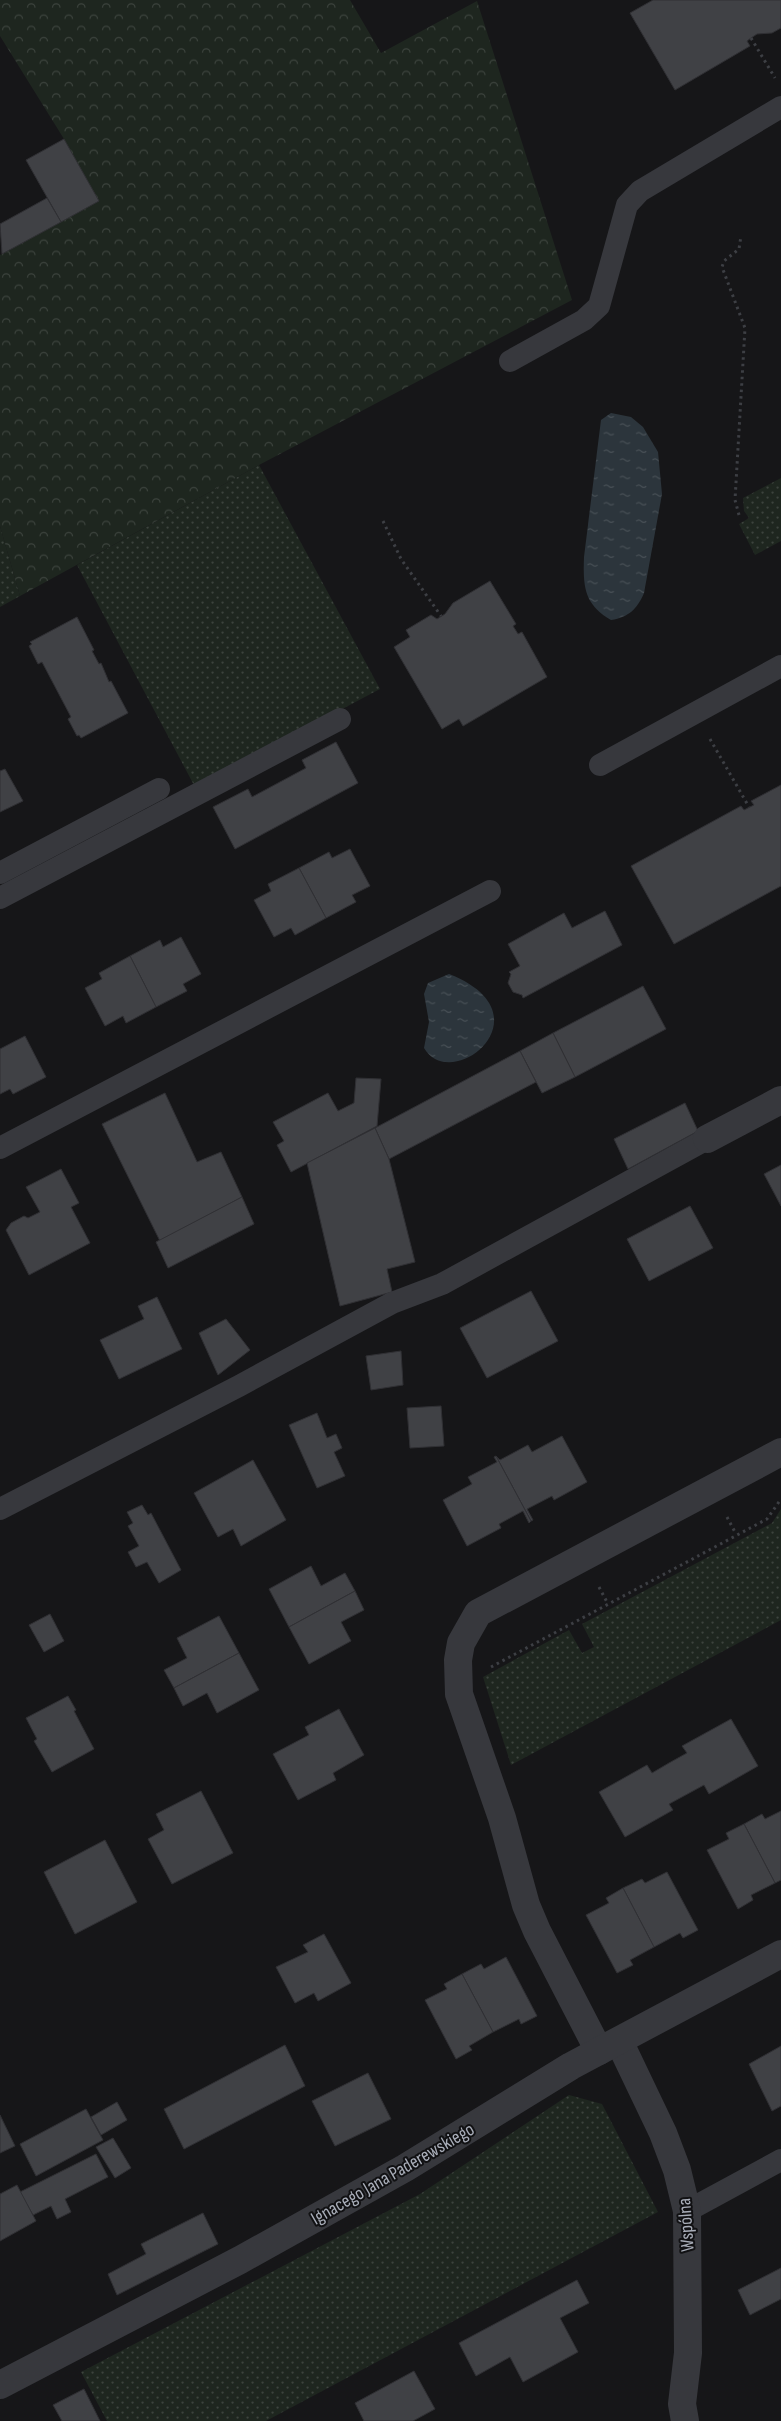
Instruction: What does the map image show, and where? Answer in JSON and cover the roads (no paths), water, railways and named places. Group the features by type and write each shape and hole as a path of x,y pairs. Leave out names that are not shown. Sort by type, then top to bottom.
{"street":[{"path":"707,1140 781,1100"},
{"name":"Wspólna","path":"685,2421 682,2404 688,2353 687,2212 677,2170 663,2133 537,1932 526,1905 502,1818 459,1694 458,1660 461,1643 478,1613 781,1452"},
{"name":"Ignacego Jana Paderewskiego","path":"0,2385 240,2260 405,2168 609,2046 781,1954"}],"lane":[{"path":"510,361 584,320 599,306 627,205 640,191 781,107"},
{"path":"600,765 781,666"},
{"path":"0,898 340,719"},
{"path":"0,873 159,789"},
{"path":"0,1148 490,891"},
{"path":"0,1509 239,1386 392,1303 442,1284 707,1140"},
{"path":"687,2212 781,2160"}],"water":[{"path":"611,413 631,417 643,427 658,452 662,494 644,593 632,611 623,617 611,620 595,608 587,594 584,577 584,557 601,420"},
{"path":"449,974 478,991 492,1009 493,1027 485,1044 471,1056 454,1062 437,1060 424,1048 429,1022 424,994 428,983"}]}
